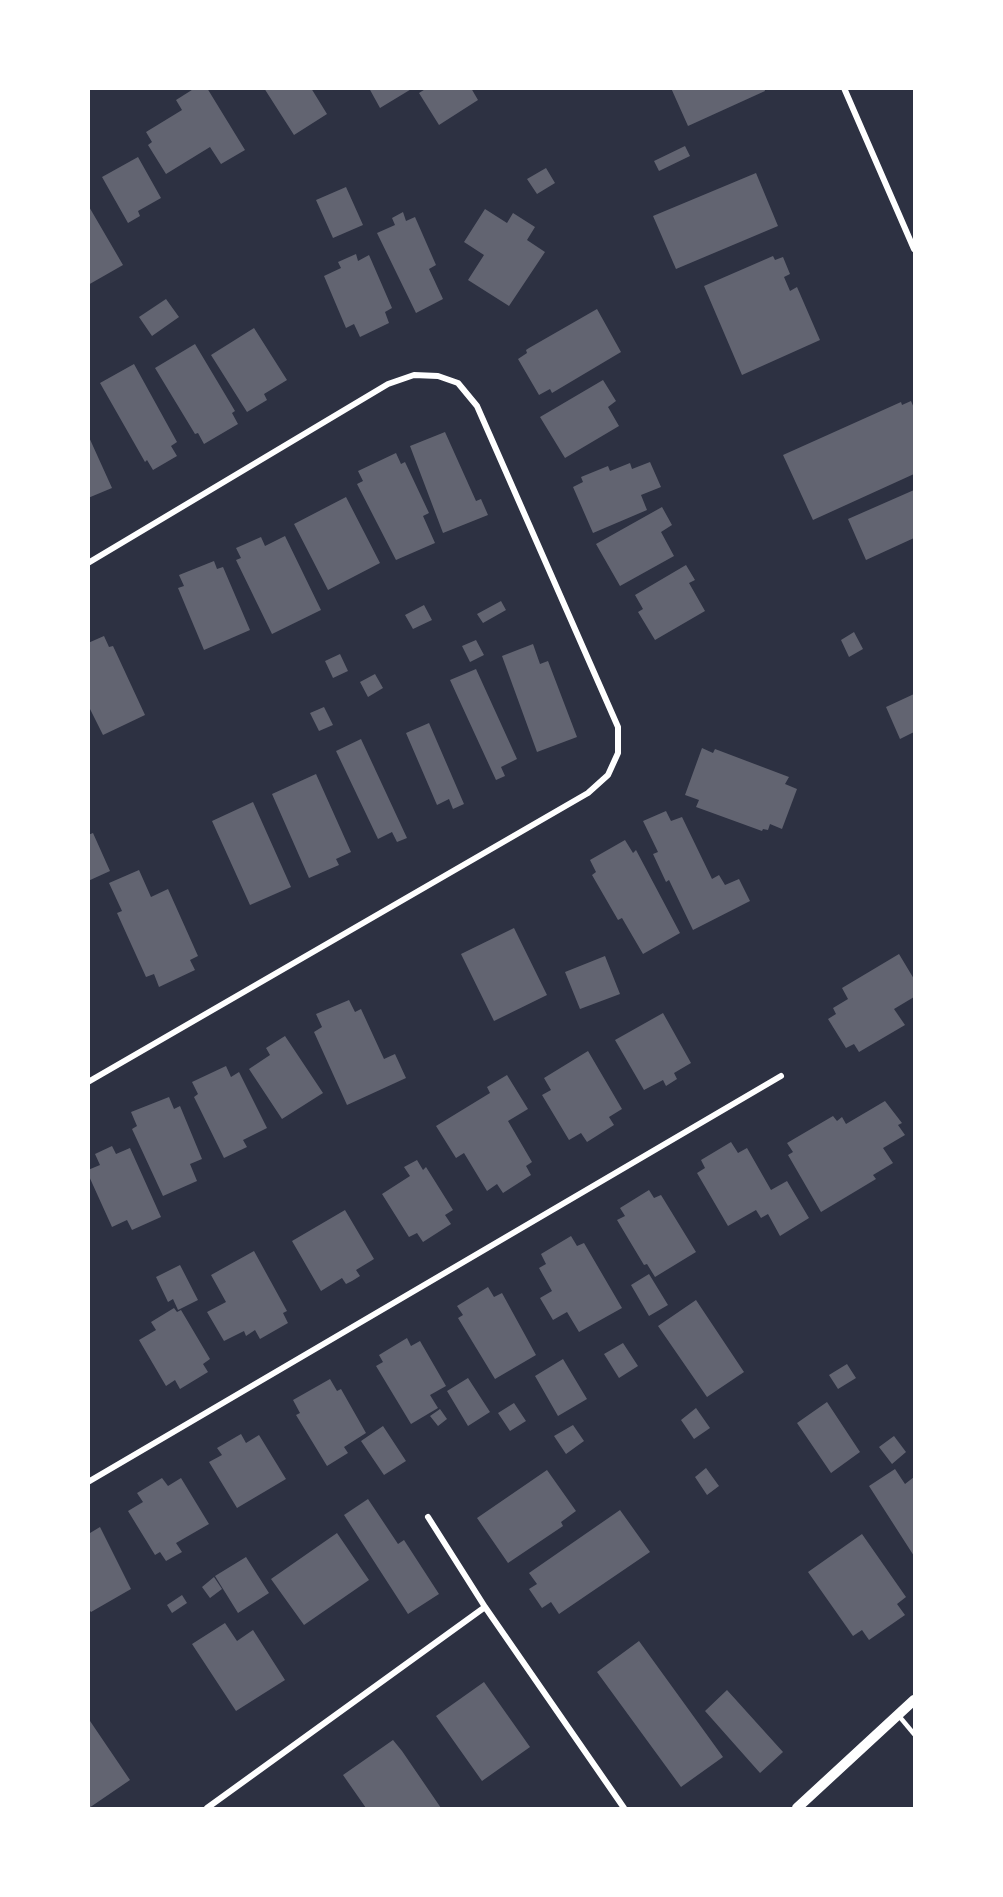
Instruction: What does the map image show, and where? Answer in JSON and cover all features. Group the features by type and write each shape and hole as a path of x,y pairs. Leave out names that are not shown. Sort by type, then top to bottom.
{"street":[{"path":"844,88 915,249"},
{"path":"88,563 388,384 414,375 438,376 458,383 477,406 618,727 618,753 608,775 588,793 88,1082"},
{"path":"88,1482 781,1076"},
{"path":"428,1517 485,1607 624,1809"},
{"path":"207,1809 485,1607"},
{"path":"797,1809 915,1700"}],"lane":[{"path":"898,1715 915,1734"}],"building":[{"path":"195,88 207,88 245,150 221,164 210,147 166,174 148,145 152,142 146,132 182,110 176,100"},
{"path":"264,88 311,88 327,114 294,135"},
{"path":"369,88 413,88 380,108"},
{"path":"427,88 471,88 478,100 439,125 419,93"},
{"path":"671,88 764,88 765,91 688,126"},
{"path":"685,146 690,156 659,171 654,161"},
{"path":"138,157 161,198 138,211 140,216 128,223 102,177"},
{"path":"546,168 555,183 537,194 527,179"},
{"path":"756,173 778,226 676,269 653,216"},
{"path":"346,187 363,225 333,238 316,200"},
{"path":"88,205 123,265 88,285"},
{"path":"485,209 507,223 513,213 535,227 527,240 545,252 509,306 468,280 484,255 464,242"},
{"path":"403,212 406,221 415,217 436,265 429,269 443,299 416,313 377,233 395,225 392,218"},
{"path":"356,254 358,261 369,255 392,308 385,312 389,323 360,337 354,324 346,328 324,276 341,268 338,262"},
{"path":"773,256 775,260 783,257 790,274 784,277 790,291 797,287 820,340 742,375 704,286"},
{"path":"166,299 179,317 152,336 139,317"},
{"path":"597,309 621,352 552,393 550,389 539,395 518,359 527,353 526,350 529,348"},
{"path":"254,328 287,380 264,394 267,400 247,412 211,355"},
{"path":"195,344 235,411 232,413 238,424 204,444 198,433 195,434 155,368"},
{"path":"134,364 177,442 171,446 177,456 153,470 147,460 145,462 100,383"},
{"path":"603,380 616,401 608,407 619,426 565,458 540,417"},
{"path":"911,401 914,408 914,474 813,520 783,455 901,402 902,405"},
{"path":"445,432 476,501 481,499 488,515 443,533 410,446"},
{"path":"88,435 112,488 88,498"},
{"path":"396,453 401,464 405,462 429,513 423,516 435,543 396,560 357,484 363,481 358,471"},
{"path":"650,462 661,487 641,495 647,510 593,533 573,487 583,482 581,477 608,466 610,471 630,463 632,469"},
{"path":"914,490 914,538 866,560 848,519"},
{"path":"346,497 380,563 328,590 294,524"},
{"path":"662,507 672,525 661,532 674,556 620,586 596,544"},
{"path":"285,536 321,610 272,634 236,560 241,558 236,548 261,537 265,546"},
{"path":"214,561 217,569 223,567 250,630 204,650 178,588 184,586 179,575"},
{"path":"686,565 695,580 689,583 705,611 655,640 638,612 643,609 635,595"},
{"path":"501,601 506,610 483,623 477,614"},
{"path":"424,605 432,620 413,629 405,615"},
{"path":"854,632 863,649 849,657 841,640"},
{"path":"104,636 109,647 113,646 145,715 103,735 88,705 88,643"},
{"path":"476,640 484,655 470,662 462,646"},
{"path":"533,644 540,664 548,661 577,737 537,752 502,656"},
{"path":"340,654 348,671 333,678 325,661"},
{"path":"476,669 517,759 501,767 505,776 496,780 450,680"},
{"path":"375,674 383,688 368,697 360,682"},
{"path":"914,694 914,732 900,739 886,707"},
{"path":"324,707 333,725 319,731 310,713"},
{"path":"429,723 464,804 453,809 449,799 437,805 406,733"},
{"path":"361,739 407,838 397,842 392,832 378,839 336,751"},
{"path":"702,748 713,753 715,749 789,777 785,784 797,789 782,829 770,824 768,830 763,829 762,831 696,807 699,800 685,795"},
{"path":"316,774 351,852 336,859 339,865 309,878 272,794"},
{"path":"253,802 291,887 250,905 212,821"},
{"path":"666,811 671,821 682,817 712,879 719,875 725,885 739,879 750,901 693,930 669,880 666,882 653,854 658,852 643,821"},
{"path":"93,833 110,871 88,881 88,835"},
{"path":"625,840 633,853 636,850 680,933 643,954 622,918 618,920 592,875 596,872 590,860"},
{"path":"139,870 151,897 168,889 198,956 190,960 195,970 159,987 154,974 146,977 117,913 122,911 109,883"},
{"path":"514,928 547,995 494,1021 461,954"},
{"path":"899,954 914,979 914,997 894,1009 905,1025 859,1052 854,1044 846,1048 828,1019 836,1014 833,1008 848,999 842,988"},
{"path":"605,956 620,994 580,1009 565,972"},
{"path":"349,1000 355,1012 361,1009 384,1059 395,1054 406,1078 347,1105 314,1032 322,1027 316,1014"},
{"path":"663,1013 691,1063 674,1073 677,1079 666,1086 663,1080 644,1090 615,1040"},
{"path":"285,1036 323,1093 282,1119 249,1069 270,1055 266,1048"},
{"path":"588,1051 622,1109 609,1117 614,1125 587,1142 581,1133 569,1140 542,1095 551,1090 544,1078"},
{"path":"226,1066 231,1077 239,1072 267,1128 243,1140 247,1147 224,1158 194,1097 198,1094 192,1082"},
{"path":"507,1075 528,1109 508,1121 532,1162 526,1166 531,1175 503,1193 497,1184 487,1191 464,1153 456,1158 436,1126 490,1093 487,1087"},
{"path":"169,1097 174,1109 180,1106 202,1159 190,1164 197,1181 163,1196 132,1129 137,1126 131,1112"},
{"path":"885,1101 902,1123 898,1125 905,1135 883,1148 893,1163 873,1175 876,1179 821,1212 788,1155 793,1152 787,1143 833,1116 837,1121 842,1117 846,1124"},
{"path":"731,1142 738,1153 747,1148 771,1190 787,1181 809,1218 780,1236 768,1214 761,1218 756,1210 728,1226 697,1173 705,1168 701,1160"},
{"path":"112,1146 116,1154 130,1148 161,1217 132,1230 127,1220 112,1227 88,1174 88,1170 100,1165 95,1154"},
{"path":"417,1160 423,1170 426,1167 453,1210 445,1215 451,1224 423,1242 417,1233 409,1237 382,1194 410,1176 404,1167"},
{"path":"649,1190 654,1198 661,1195 696,1252 655,1277 647,1264 644,1265 617,1220 625,1216 620,1208"},
{"path":"345,1210 374,1259 356,1270 360,1276 352,1281 346,1284 342,1278 321,1291 292,1241"},
{"path":"571,1236 577,1246 584,1243 622,1308 579,1332 567,1312 553,1320 540,1298 552,1291 539,1268 546,1264 541,1254"},
{"path":"254,1251 287,1311 283,1313 288,1323 260,1339 255,1330 246,1336 244,1331 224,1341 207,1312 226,1302 211,1275"},
{"path":"180,1265 198,1300 178,1310 173,1299 168,1302 156,1277"},
{"path":"649,1274 668,1305 649,1316 631,1285"},
{"path":"488,1287 494,1297 502,1293 536,1355 495,1379 458,1318 463,1315 457,1306"},
{"path":"696,1300 744,1372 707,1397 658,1326"},
{"path":"174,1308 177,1312 181,1310 210,1359 203,1364 208,1372 180,1389 175,1380 166,1386 139,1340 156,1330 151,1322"},
{"path":"407,1338 411,1346 420,1341 446,1386 430,1395 438,1408 411,1424 376,1366 383,1362 379,1355"},
{"path":"623,1343 638,1366 619,1378 604,1354"},
{"path":"563,1359 587,1399 558,1416 535,1376"},
{"path":"847,1364 856,1378 838,1389 829,1375"},
{"path":"468,1378 490,1412 468,1426 447,1391"},
{"path":"330,1379 337,1391 341,1389 366,1433 344,1447 348,1453 327,1466 296,1415 300,1413 293,1400"},
{"path":"827,1402 860,1452 831,1473 797,1423"},
{"path":"514,1403 526,1421 510,1431 498,1413"},
{"path":"696,1408 710,1428 694,1439 681,1420"},
{"path":"440,1409 447,1419 438,1426 430,1416"},
{"path":"573,1425 584,1441 566,1454 554,1436"},
{"path":"383,1426 406,1461 384,1475 361,1441"},
{"path":"241,1434 246,1443 259,1435 286,1479 237,1508 209,1462 222,1455 217,1448"},
{"path":"894,1436 906,1452 892,1464 879,1447"},
{"path":"706,1468 719,1486 707,1495 695,1477"},
{"path":"895,1469 905,1484 914,1477 914,1556 869,1486"},
{"path":"547,1470 576,1511 561,1522 563,1526 508,1563 477,1518"},
{"path":"162,1478 168,1486 181,1478 209,1524 176,1543 182,1552 166,1561 160,1552 155,1555 128,1511 143,1502 137,1493"},
{"path":"368,1499 398,1544 404,1540 439,1594 408,1614 344,1515"},
{"path":"620,1510 650,1552 559,1614 551,1602 542,1608 529,1589 537,1584 529,1573"},
{"path":"100,1527 131,1589 91,1612 88,1608 88,1530 90,1533"},
{"path":"337,1533 369,1580 304,1625 271,1579"},
{"path":"862,1534 906,1597 897,1604 905,1615 869,1640 862,1630 853,1636 808,1572"},
{"path":"246,1557 269,1593 238,1613 215,1576"},
{"path":"214,1577 222,1589 210,1598 202,1587"},
{"path":"182,1595 187,1603 172,1613 167,1605"},
{"path":"225,1623 237,1641 253,1630 285,1680 236,1711 192,1644"},
{"path":"639,1641 723,1757 681,1787 597,1672"},
{"path":"484,1682 530,1747 482,1781 436,1716"},
{"path":"727,1690 783,1752 760,1773 705,1711"},
{"path":"88,1718 130,1780 89,1808 88,1808"},
{"path":"393,1740 441,1808 366,1808 343,1775"}]}
